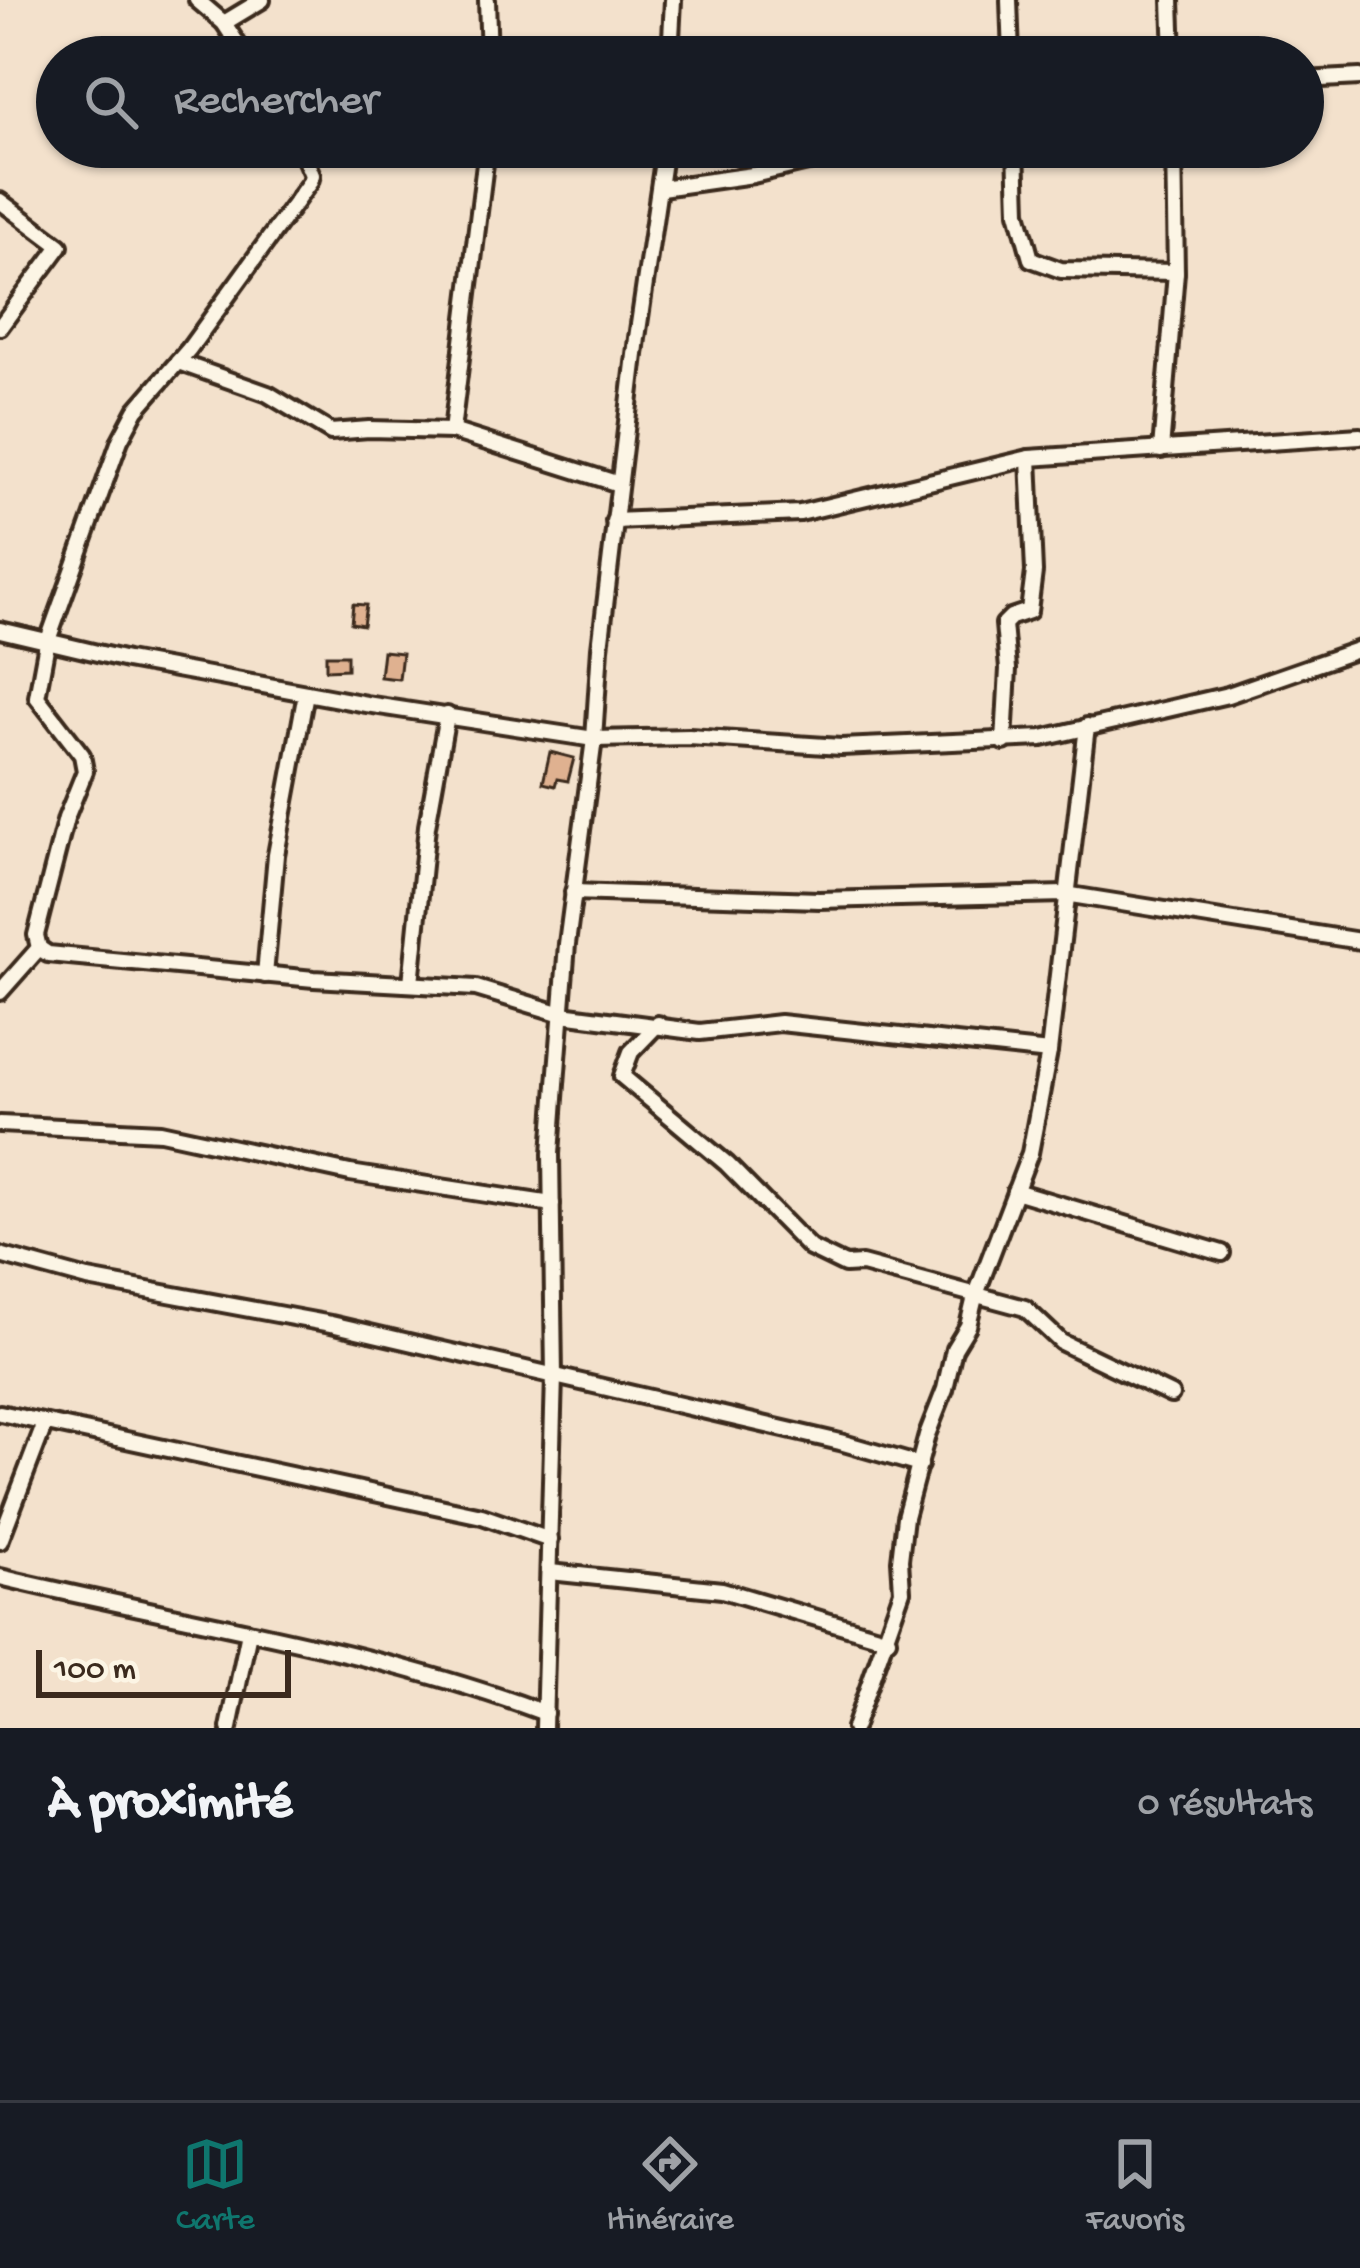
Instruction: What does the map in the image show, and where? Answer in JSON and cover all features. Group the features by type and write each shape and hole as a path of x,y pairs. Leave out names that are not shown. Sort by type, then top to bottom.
{"street":[{"path":"197,0 232,36"},
{"path":"224,23 262,0"},
{"path":"487,0 488,36"},
{"path":"671,36 673,0"},
{"path":"1009,0 1010,36"},
{"path":"1171,0 1172,36"},
{"path":"1324,79 1360,77"},
{"path":"309,168 310,182 178,362 136,410 120,440 46,643 37,697 82,755 85,771 66,818 36,935 39,948 48,954 266,975 476,988 562,1014 700,1033 780,1023 1049,1052"},
{"path":"452,431 484,168"},
{"path":"0,1577 386,1661 475,1687 545,1720 554,1376 551,1154 573,892 594,739 614,521 663,168"},
{"path":"661,188 783,168"},
{"path":"1017,168 1018,212 1031,259 1061,270 1176,272"},
{"path":"1161,450 1176,272 1174,168"},
{"path":"0,201 60,246 0,327"},
{"path":"178,362 268,394 332,432 452,431 619,484"},
{"path":"614,521 800,513 1029,458 1360,436"},
{"path":"1004,742 1008,669 1004,624 1029,611 1034,572 1029,458"},
{"path":"0,630 306,693 594,739 689,736 841,747 1042,739 1228,694 1360,650"},
{"path":"266,975 276,855 306,693"},
{"path":"411,983 427,826 447,715"},
{"path":"854,1728 902,1592 905,1517 954,1349 968,1326 1030,1153 1049,1052 1088,726"},
{"path":"573,892 819,900 1065,894 1360,941"},
{"path":"3,983 39,948"},
{"path":"658,1024 631,1052 622,1076 727,1164 810,1248 845,1265 862,1264 1025,1308 1061,1342 1171,1395"},
{"path":"0,1124 161,1132 350,1173 552,1204"},
{"path":"1015,1191 1222,1253"},
{"path":"0,1255 88,1280 331,1324 840,1442 920,1466"},
{"path":"0,1413 482,1516 550,1540"},
{"path":"0,1541 45,1423"},
{"path":"550,1572 722,1590 888,1639"},
{"path":"229,1728 249,1632"}],"building":[{"path":"353,604 366,605 363,625 351,623"},
{"path":"383,651 402,653 399,679 380,677"},
{"path":"326,655 347,655 347,669 326,670"},
{"path":"550,752 574,758 568,781 557,779 555,786 543,783"}]}
